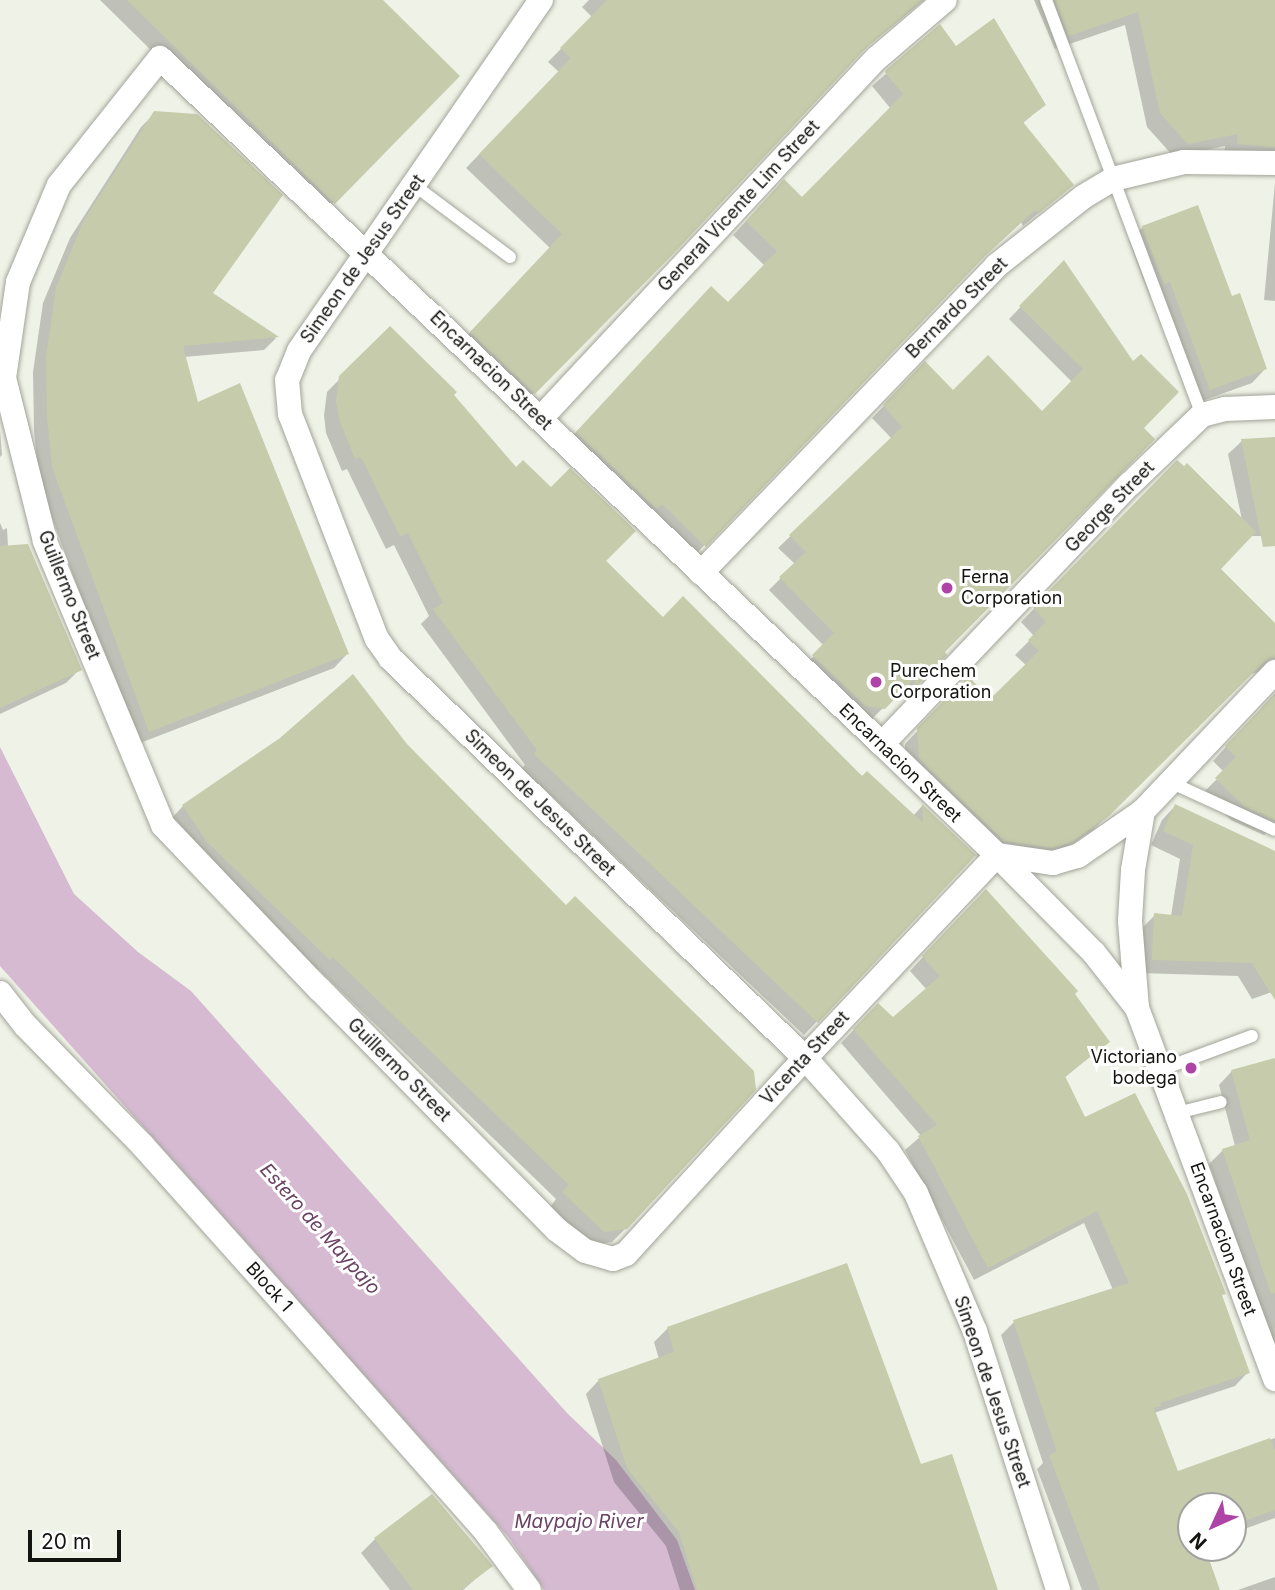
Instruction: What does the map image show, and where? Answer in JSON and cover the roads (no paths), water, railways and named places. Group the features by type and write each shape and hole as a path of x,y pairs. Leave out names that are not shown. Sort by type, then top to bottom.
{"street":[{"name":"Simeon de Jesus Street","path":"541,0 299,351 287,380 290,414 377,639 391,659 805,1058 888,1151 916,1193 975,1331 1058,1590"},
{"name":"General Vicente Lim Street","path":"541,418 877,58 944,0"},
{"name":"Guillermo Street","path":"368,253 160,58 59,185 18,282 4,378 45,541 163,825 319,989 556,1228 585,1251 613,1259"},
{"name":"Bernardo Street","path":"701,573 996,266 1047,223 1113,179 1184,162 1275,163"},
{"name":"Encarnacion Street","path":"368,253 882,744 1094,953 1137,1008 1275,1379"},
{"path":"1202,415 1225,409 1275,407"},
{"name":"George Street","path":"882,744 1130,484 1202,415"},
{"path":"997,855 1053,863 1078,856 1143,811 1275,672"},
{"path":"1137,1008 1130,921 1133,870 1143,811"},
{"name":"Vicenta Street","path":"613,1259 626,1254 805,1058 997,855"},
{"name":"Block 1","path":"0,993 25,1025 143,1146 280,1299 486,1532 529,1590"}],"lane":[{"path":"1046,0 1202,415"},
{"path":"414,185 510,257"},
{"path":"1170,782 1275,830"},
{"path":"1160,1070 1252,1036"},
{"path":"1177,1113 1221,1102"}],"water":[{"name":"Maypajo River","path":"0,747 74,894 138,952 191,991 567,1413 616,1460 677,1540 695,1590 544,1590 509,1538 0,966"}],"place":[{"name":"Ferna Corporation","path":"947,588"},
{"name":"Purechem Corporation","path":"876,682"},
{"name":"Victoriano bodega","path":"1191,1068"}],"water label":[{"name":"Estero de Maypajo","path":"320,1229"}]}
